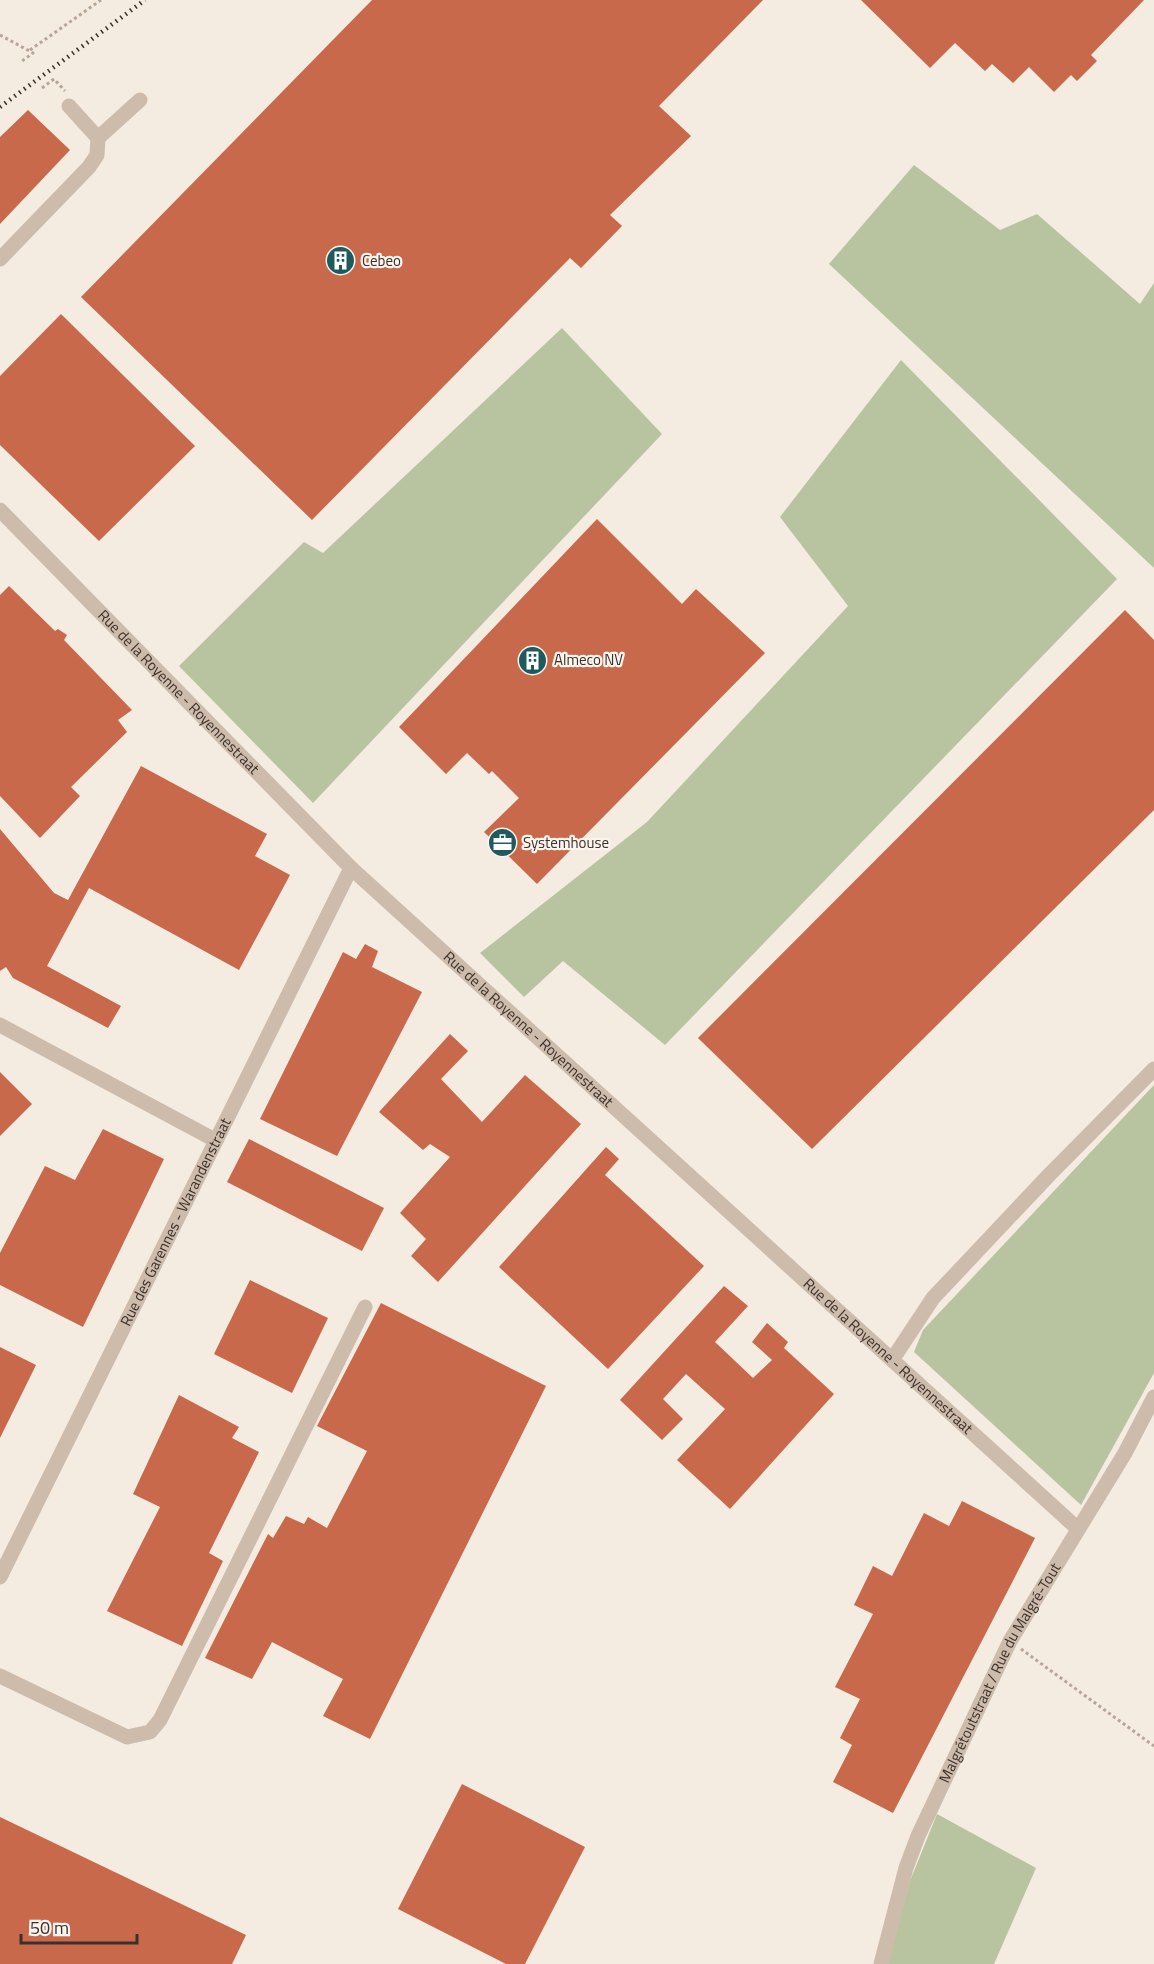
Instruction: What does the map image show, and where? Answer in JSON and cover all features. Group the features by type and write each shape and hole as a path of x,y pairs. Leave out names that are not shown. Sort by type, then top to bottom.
{"lane":[{"path":"0,259 89,167 97,155 98,138 140,100"},
{"path":"69,106 98,138"},
{"name":"Rue de la Royenne - Royennestraat","path":"0,510 351,868 1077,1528"},
{"name":"Rue des Garennes - Warandenstraat","path":"0,1577 351,868"},
{"path":"0,1025 215,1140"},
{"path":"892,1360 933,1298 1050,1174 1154,1070"},
{"path":"0,1676 128,1737 150,1732 160,1720 365,1307"},
{"name":"Malgrétoutstraat / Rue du Malgré-Tout","path":"881,1964 906,1868 918,1836 1010,1641 1077,1528 1125,1453 1154,1397"}],"path":[{"path":"30,50 101,0"},
{"path":"0,35 33,53 22,61"},
{"path":"42,88 54,79"},
{"path":"1010,1641 1154,1746"}],"green space":[{"path":"914,165 1000,230 1037,214 1140,304 1154,283 1154,568 829,264"},
{"path":"562,328 662,434 313,803 179,666 304,542 323,553"},
{"path":"901,360 1117,579 665,1045 563,961 524,997 480,953 647,822 848,606 780,517"},
{"path":"1154,1085 1154,1373 1081,1505 914,1352 923,1330"},
{"path":"937,1814 1036,1868 994,1964 888,1964 910,1881"}],"building":[{"name":"Cebeo","path":"372,0 763,0 659,106 691,136 610,215 622,226 581,268 570,258 312,520 81,297"},
{"path":"861,0 1144,0 1091,55 1097,61 1077,81 1071,75 1054,92 1029,67 1013,83 992,64 985,71 955,43 930,68"},
{"path":"28,110 70,150 0,224 0,137"},
{"path":"61,314 195,446 99,541 0,445 0,376"},
{"path":"597,519 682,604 696,589 765,653 537,884 484,832 519,798 492,771 489,774 467,753 446,774 399,727"},
{"path":"9,586 55,631 58,629 67,635 64,640 132,710 118,720 127,732 71,787 80,796 40,838 0,796 0,595"},
{"path":"1125,610 1154,640 1154,810 812,1149 698,1038"},
{"path":"141,766 267,834 255,856 290,875 239,970 89,888 47,966 121,1006 108,1028 13,978 6,967 0,971 0,829 54,893 68,900"},
{"path":"365,944 378,951 372,967 422,992 337,1156 260,1119 343,952 356,959"},
{"path":"450,1034 468,1051 441,1079 482,1122 525,1075 581,1124 438,1282 411,1256 426,1239 400,1213 450,1157 430,1144 423,1150 379,1112"},
{"path":"0,1072 32,1104 0,1136"},
{"path":"103,1129 164,1159 83,1327 0,1285 0,1253 45,1166 75,1180"},
{"path":"249,1139 384,1208 362,1251 227,1182"},
{"path":"606,1147 619,1159 605,1175 704,1266 608,1369 499,1267"},
{"path":"250,1280 328,1318 292,1393 214,1354"},
{"path":"724,1286 748,1306 715,1342 753,1378 772,1360 752,1342 767,1323 788,1342 784,1348 834,1394 730,1509 677,1460 725,1409 686,1374 663,1399 683,1419 662,1440 620,1400"},
{"path":"381,1303 546,1386 370,1739 323,1716 343,1679 272,1642 252,1679 205,1658 268,1534 273,1538 286,1516 304,1524 308,1517 327,1528 367,1451 317,1426"},
{"path":"0,1347 36,1365 0,1438"},
{"path":"179,1395 239,1427 232,1438 259,1452 209,1553 223,1561 182,1646 107,1611 160,1507 133,1494"},
{"path":"962,1501 1035,1538 893,1813 833,1782 852,1745 840,1738 860,1699 835,1687 873,1614 854,1605 873,1566 892,1576 924,1513 949,1526"},
{"path":"462,1784 585,1847 525,1964 506,1964 398,1909"},
{"path":"0,1817 246,1935 232,1964 0,1964"}],"railway":[{"path":"0,107 145,0"}],"place":[{"name":"Cebeo","path":"341,261"},
{"name":"Almeco NV","path":"533,660"},
{"name":"Systemhouse","path":"502,843"}]}
